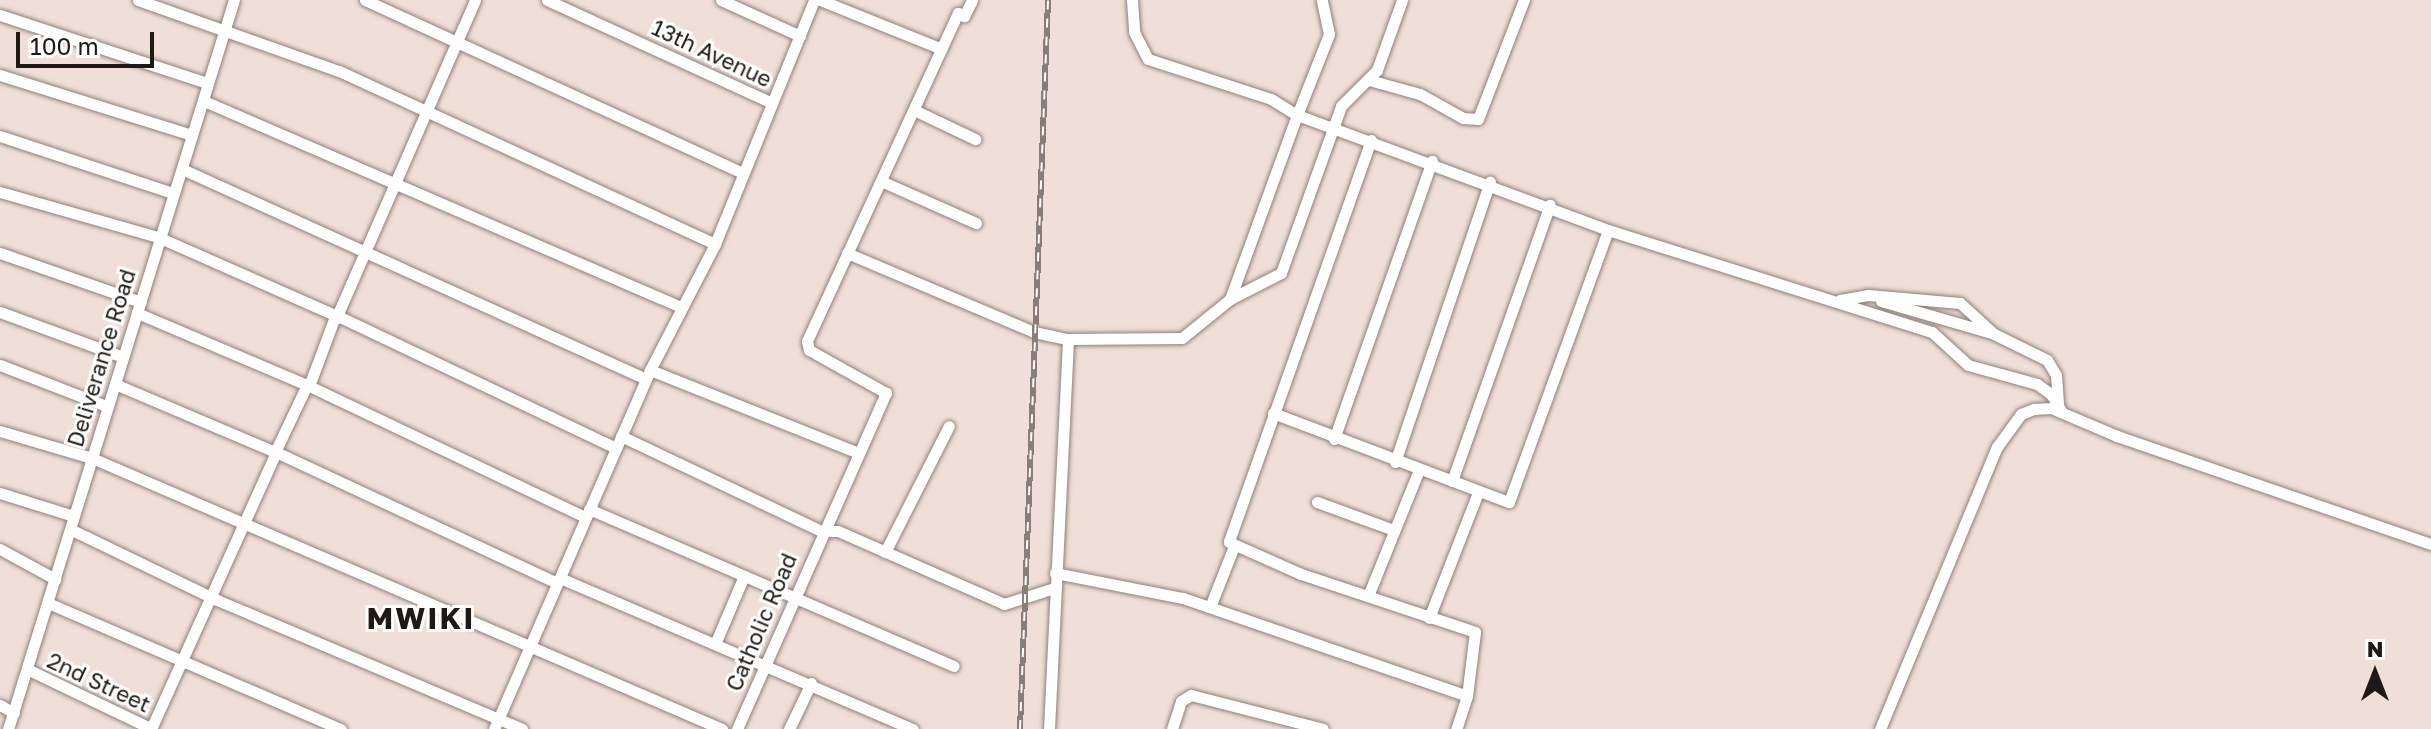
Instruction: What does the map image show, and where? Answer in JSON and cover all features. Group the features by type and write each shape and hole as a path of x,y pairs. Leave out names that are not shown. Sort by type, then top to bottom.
{"street":[{"path":"138,0 339,71 715,244"},
{"name":"Deliverance Road","path":"8,729 29,670 106,406 234,0"},
{"path":"365,0 457,39 741,172"},
{"path":"151,729 367,249 423,111 475,0"},
{"name":"13th Avenue","path":"547,0 772,103"},
{"path":"721,0 800,36"},
{"path":"496,724 526,647 559,581 648,375 715,244 741,172 817,0 942,49"},
{"path":"972,0 964,16 958,13 847,253 1034,332 1068,339 1170,341 1182,338 1230,299 1281,273 1341,106 1377,70 1402,0"},
{"path":"1132,0 1134,32 1148,59 1271,99 1297,115 1333,130 1371,140 1490,182 1681,257 1839,301 1932,332 1968,365 2037,384 2060,409"},
{"path":"1230,299 1329,34 1322,0"},
{"path":"1369,80 1420,94 1463,118 1478,119 1524,0"},
{"path":"0,15 207,83"},
{"path":"0,75 192,135"},
{"path":"204,101 681,307"},
{"path":"914,110 975,139"},
{"path":"0,136 172,193"},
{"path":"1371,140 1229,539 1234,546 1477,635 1467,696 1456,729"},
{"path":"1334,439 1432,161"},
{"path":"182,169 648,375 856,452"},
{"path":"881,181 976,223"},
{"path":"1395,462 1490,182"},
{"path":"0,192 158,237 337,316 616,448"},
{"path":"1452,481 1550,205"},
{"path":"1273,413 1395,462 1510,501 1608,230"},
{"path":"0,253 139,308 307,383 448,455 954,666"},
{"name":"Catholic Road","path":"737,729 796,598 856,452 886,393 807,346 847,253"},
{"path":"1839,301 1866,295 1960,303 1994,334"},
{"path":"1866,295 1994,334 2047,360 2056,375 2060,409"},
{"path":"0,312 123,357"},
{"path":"1049,729 1068,339"},
{"path":"0,365 106,406"},
{"path":"115,384 276,452 559,581 811,683 913,729"},
{"path":"1880,729 1997,447 2021,414 2060,409 2431,544"},
{"path":"885,552 949,426"},
{"path":"0,431 92,458 722,729"},
{"path":"621,436 821,531 838,531 1004,604 1054,588"},
{"path":"1368,596 1419,470"},
{"path":"1429,618 1478,492"},
{"path":"0,493 74,516"},
{"path":"1317,502 1394,530"},
{"path":"72,530 496,724 522,729"},
{"path":"1210,607 1234,546"},
{"path":"1,552 55,579"},
{"path":"1055,573 1156,591 1210,607 1467,696"},
{"path":"715,644 744,576"},
{"path":"48,603 341,729"},
{"name":"2nd Street","path":"29,670 151,729"},
{"path":"789,729 811,683"},
{"path":"1172,729 1181,701 1191,695 1323,729"},
{"path":"0,705 14,713"}],"railway":[{"path":"1020,729 1048,0"}],"district":[{"name":"MWIKI","path":"421,618"}]}
